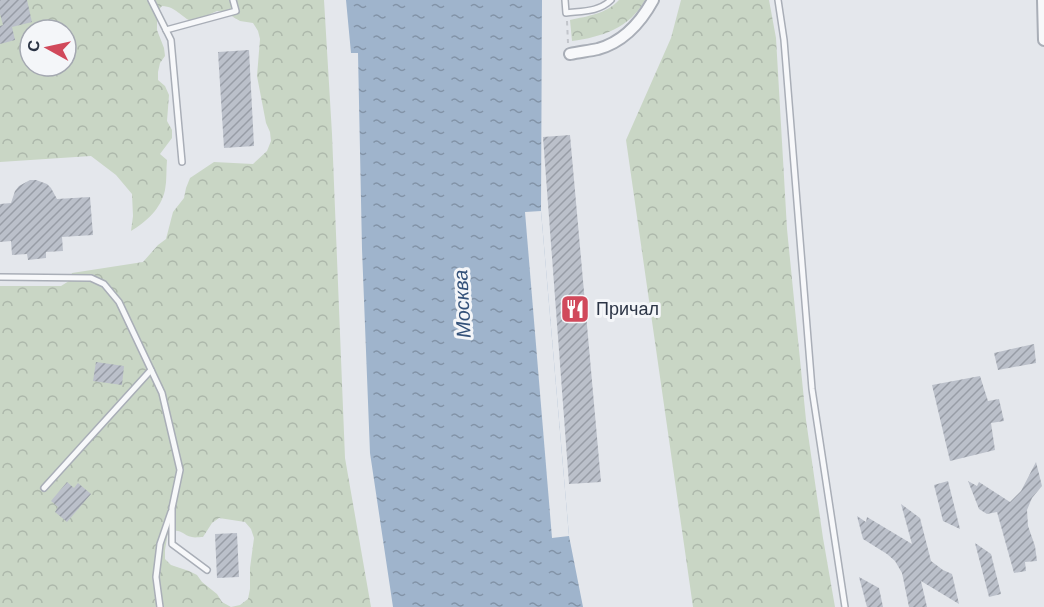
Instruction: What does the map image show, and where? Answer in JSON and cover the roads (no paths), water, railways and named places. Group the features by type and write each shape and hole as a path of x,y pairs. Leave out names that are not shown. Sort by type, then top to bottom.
{"street":[{"path":"570,54 600,48 617,40 632,30 653,0"},
{"path":"1043,0 1044,40"}],"lane":[{"path":"151,0 171,40 182,162"},
{"path":"166,30 236,11 232,0"},
{"path":"565,0 566,13 600,8 611,0"},
{"path":"778,0 784,40 812,388 845,607"},
{"path":"0,277 91,278 105,284 119,303 162,393 180,470 172,508 160,544 156,577 160,607"},
{"path":"44,488 151,370"},
{"path":"172,508 172,544 207,570"}],"water":[{"name":"Москва","path":"346,0 542,0 541,211 569,536 583,607 393,607 370,453 362,249 358,53 351,53"}],"place":[{"name":"Причал","path":"575,309"}]}
